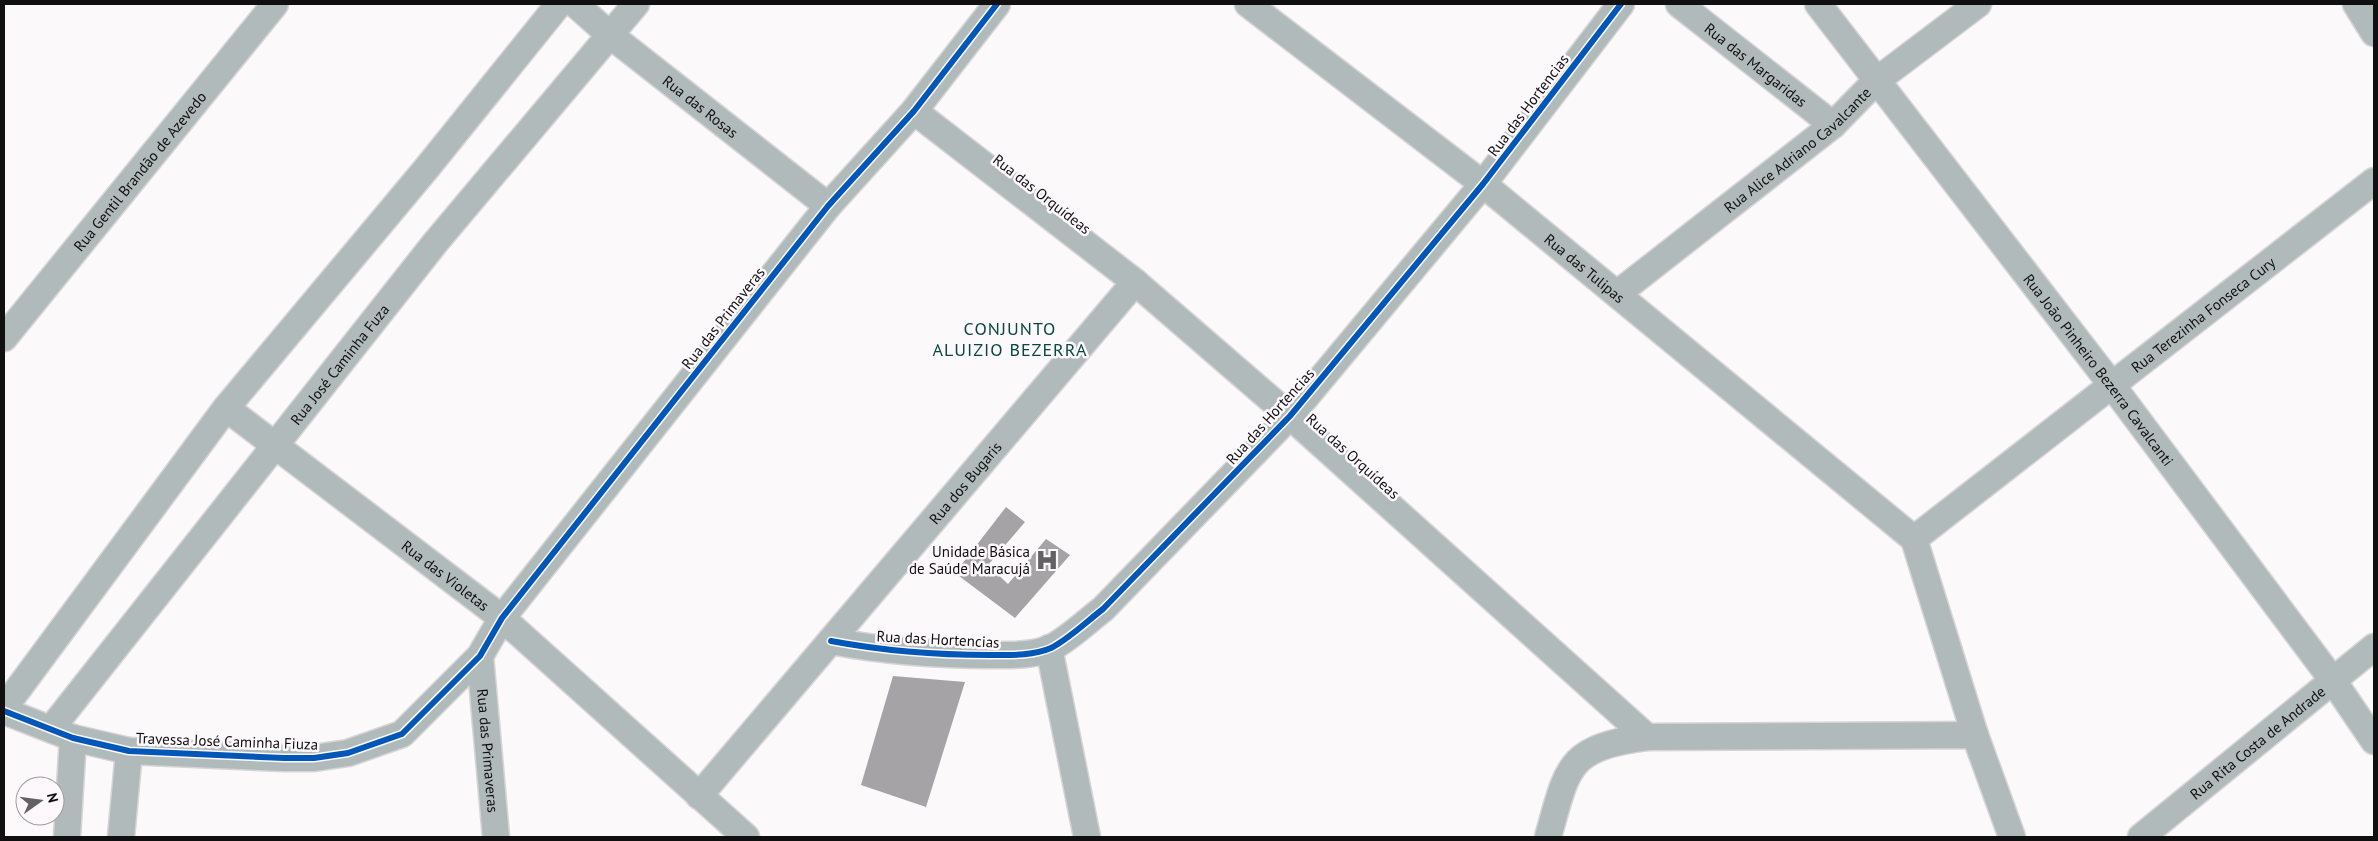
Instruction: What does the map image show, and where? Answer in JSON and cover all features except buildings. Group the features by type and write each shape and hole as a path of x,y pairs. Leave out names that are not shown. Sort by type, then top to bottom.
{"street":[{"name":"Rua Gentil Brandão de Azevedo","path":"4,338 275,4"},
{"path":"4,710 226,408 426,169 559,4"},
{"name":"Rua das Rosas","path":"576,4 610,35 828,206"},
{"name":"Rua José Caminha Fuza","path":"62,734 275,444 435,243 636,4"},
{"name":"Rua das Primaveras","path":"496,837 480,656 502,618 828,206 914,111 997,4"},
{"name":"Rua das Tulipas","path":"1248,4 1483,184 1914,538"},
{"name":"Rua das Hortencias","path":"831,641 879,650 953,656 1014,655 1049,648 1071,635 1102,609 1290,416 1483,184 1621,4"},
{"name":"Rua das Margaridas","path":"1679,4 1833,125"},
{"name":"Rua João Pinheiro Bezerra Cavalcanti","path":"1818,4 2111,384 2334,682 2374,741"},
{"name":"Rua Alice Adriano Cavalcante","path":"1617,294 1833,125 1876,81 1978,4"},
{"path":"2356,4 2374,33"},
{"name":"Rua das Orquídeas","path":"914,111 1135,282 1290,416 1647,737"},
{"name":"Rua Terezinha Fonseca Cury","path":"1914,538 2374,181"},
{"name":"Rua dos Bugaris","path":"699,796 1135,282"},
{"name":"Rua das Violetas","path":"226,408 502,618 746,837"},
{"path":"1914,538 1975,735 2012,837"},
{"name":"Rua Rita Costa de Andrade","path":"2141,837 2334,682 2374,647"},
{"path":"1049,648 1087,837"},
{"name":"Travessa José Caminha Fiuza","path":"4,710 62,734 129,750 314,758 348,754 402,734 480,656"},
{"path":"62,734 67,837"},
{"path":"1548,837 1565,778 1575,764 1590,752 1616,742 1647,737 1975,735"},
{"path":"121,837 129,750"}],"cycle path":[{"path":"4,711 73,738 129,751 314,758 348,753 402,734 480,656 502,618 828,206 914,111 997,4"},
{"path":"831,641 910,652 1013,655 1044,651 1065,640 1078,630 1103,609 1290,416 1483,184 1621,4"}],"place":[{"name":"Unidade Básica de Saúde Maracujá","path":"1047,560"}],"district":[{"name":"CONJUNTO ALUIZIO BEZERRA","path":"1010,338"}]}
